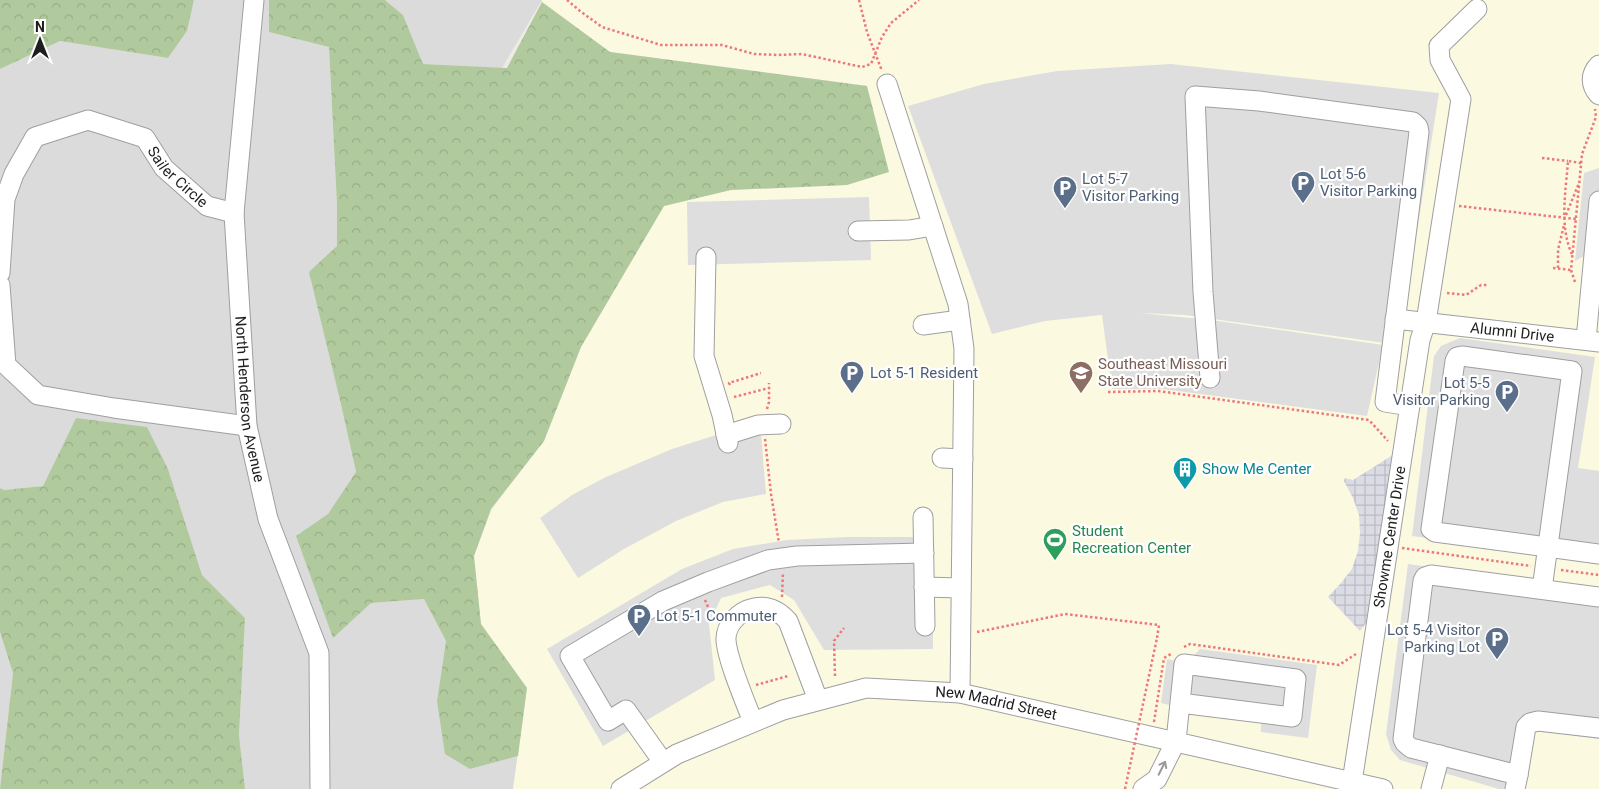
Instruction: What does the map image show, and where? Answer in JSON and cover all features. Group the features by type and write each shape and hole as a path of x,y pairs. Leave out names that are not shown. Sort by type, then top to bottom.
{"street":[{"name":"North Henderson Avenue","path":"254,0 234,213 247,426 268,519 319,653 320,789"},
{"name":"Showme Center Drive","path":"1352,782 1420,340 1426,322 1461,99 1440,60 1439,46 1478,9"},
{"path":"1597,101 1592,77 1599,65"},
{"path":"887,84 958,304 964,349 960,693"},
{"path":"1210,378 1203,292 1195,96 1259,102 1413,122 1418,127 1419,132 1385,402 1410,406"},
{"name":"Sailer Circle","path":"0,273 5,199 14,174 34,137 88,120 145,138 164,168 207,206 234,213"},
{"path":"1542,590 1572,371 1587,340 1599,202"},
{"path":"858,230 909,230 933,226"},
{"path":"706,257 704,356 727,439 758,425 773,424"},
{"path":"0,284 6,365 38,395 114,408 247,426"},
{"name":"Alumni Drive","path":"1395,319 1587,340"},
{"path":"923,325 960,320"},
{"path":"1572,371 1462,356 1457,357 1430,526 1435,532 1599,553"},
{"path":"942,458 962,459"},
{"path":"923,517 925,626"},
{"path":"663,762 626,710 608,721 570,656 663,601 768,560 797,556 924,553"},
{"path":"1599,597 1431,575 1425,577 1403,739 1411,748 1440,755 1517,782 1526,727 1530,723 1538,721 1599,728"},
{"path":"924,587 961,588"},
{"path":"753,722 726,639 729,627 741,612 755,608 769,608 780,612 788,621 818,700"},
{"path":"1143,789 1157,779 1176,741 1184,664 1296,680 1292,717 1180,703"},
{"name":"New Madrid Street","path":"621,789 677,754 753,722 783,710 866,688 960,693 1383,789"},
{"path":"1430,789 1440,755"}],"path":[{"path":"567,0 602,27 661,44 722,45 754,54 802,54 862,67 871,64 882,37 891,23 920,0"},
{"path":"859,0 867,32 887,84"},
{"path":"1576,285 1571,270 1581,163 1585,145 1596,117 1597,101"},
{"path":"1542,158 1581,163"},
{"path":"1568,161 1565,222 1569,248 1573,256"},
{"path":"1565,217 1580,181"},
{"path":"1445,204 1576,219"},
{"path":"1558,268 1558,250 1565,222"},
{"path":"1553,268 1571,270"},
{"path":"1431,291 1466,295 1481,284 1487,284"},
{"path":"762,373 729,383 734,398 769,388"},
{"path":"769,382 769,402 765,416 773,424 767,461 784,582 782,598"},
{"path":"1108,392 1158,392 1369,420 1391,444"},
{"path":"1388,546 1599,575"},
{"path":"971,634 1065,614 1159,624 1125,789"},
{"path":"835,676 834,642 844,628"},
{"path":"754,686 788,676"}],"shaded area":[{"path":"194,0 269,0 269,32 329,46 337,205 340,400 356,473 328,514 371,603 424,599 446,641 437,701 470,769 518,756 513,789 245,789 239,735 245,618 202,575 168,469 76,418 43,486 4,490 0,488 0,69 60,41 168,58 187,31"},
{"path":"385,0 542,0 502,68 423,64 403,15"},
{"name":"Southeast Missouri State University","path":"542,0 1599,0 1599,789 513,789 527,688 481,624 474,556 492,509 544,441 581,347 664,206 731,190 847,185 867,86 610,52 542,2"},
{"path":"1171,64 1439,93 1399,345 1185,315 1140,313 1211,320 1383,345 1367,416 1162,389 1112,389 1102,315 1045,321 992,334 908,106 984,84 1057,71"},
{"path":"1599,168 1599,248 1575,261 1584,173"},
{"path":"869,197 871,260 688,265 687,202"},
{"name":"Lot 5-5 Visitor Parking","path":"1460,338 1595,357 1578,468 1599,471 1599,561 1412,536 1434,356 1441,346"},
{"path":"760,421 766,494 723,502 676,521 624,549 578,578 540,518 572,495 606,477 672,449"},
{"path":"1396,453 1373,614 1360,631 1328,597 1352,569 1358,551 1359,515 1344,481 1345,478 1353,480"},
{"name":"Lot 5-1 Commuter","path":"848,537 932,537 933,649 824,650 794,600 770,585 721,598 709,624 715,680 603,746 547,649 682,569 733,549 787,540"},
{"name":"Lot 5-4 Visitor Parking Lot","path":"1408,564 1599,590 1599,739 1531,730 1525,789 1499,789 1400,760 1391,750 1386,734"},
{"path":"0,632 13,673 0,789"},
{"path":"1200,649 1317,665 1308,738 1261,732 1261,720 1190,710 1161,703 1167,659 1179,662 1189,660"}],"green space":[{"path":"0,0 194,0 187,31 168,58 60,41 0,69"},
{"path":"269,0 385,0 403,15 423,64 507,68 542,2 610,52 867,86 889,172 847,185 731,190 664,206 581,347 544,441 491,509 474,556 481,624 527,688 518,756 470,769 445,754 437,701 446,641 424,599 371,603 333,638 296,536 328,514 356,472 309,272 337,246 337,205 329,47 269,32"},
{"path":"76,418 147,427 168,469 202,575 245,618 239,735 245,789 0,789 13,673 0,632 0,488 4,490 43,486"}],"place":[{"name":"Lot 5-6 Visitor Parking","path":"1303,204"},
{"name":"Lot 5-7 Visitor Parking","path":"1065,209"},
{"name":"Lot 5-1 Resident","path":"852,394"},
{"name":"Southeast Missouri State University","path":"1081,394"},
{"name":"Lot 5-5 Visitor Parking","path":"1507,413"},
{"name":"Show Me Center","path":"1185,490"},
{"name":"Student Recreation Center","path":"1055,561"},
{"name":"Lot 5-1 Commuter","path":"639,637"},
{"name":"Lot 5-4 Visitor Parking Lot","path":"1497,660"}]}
